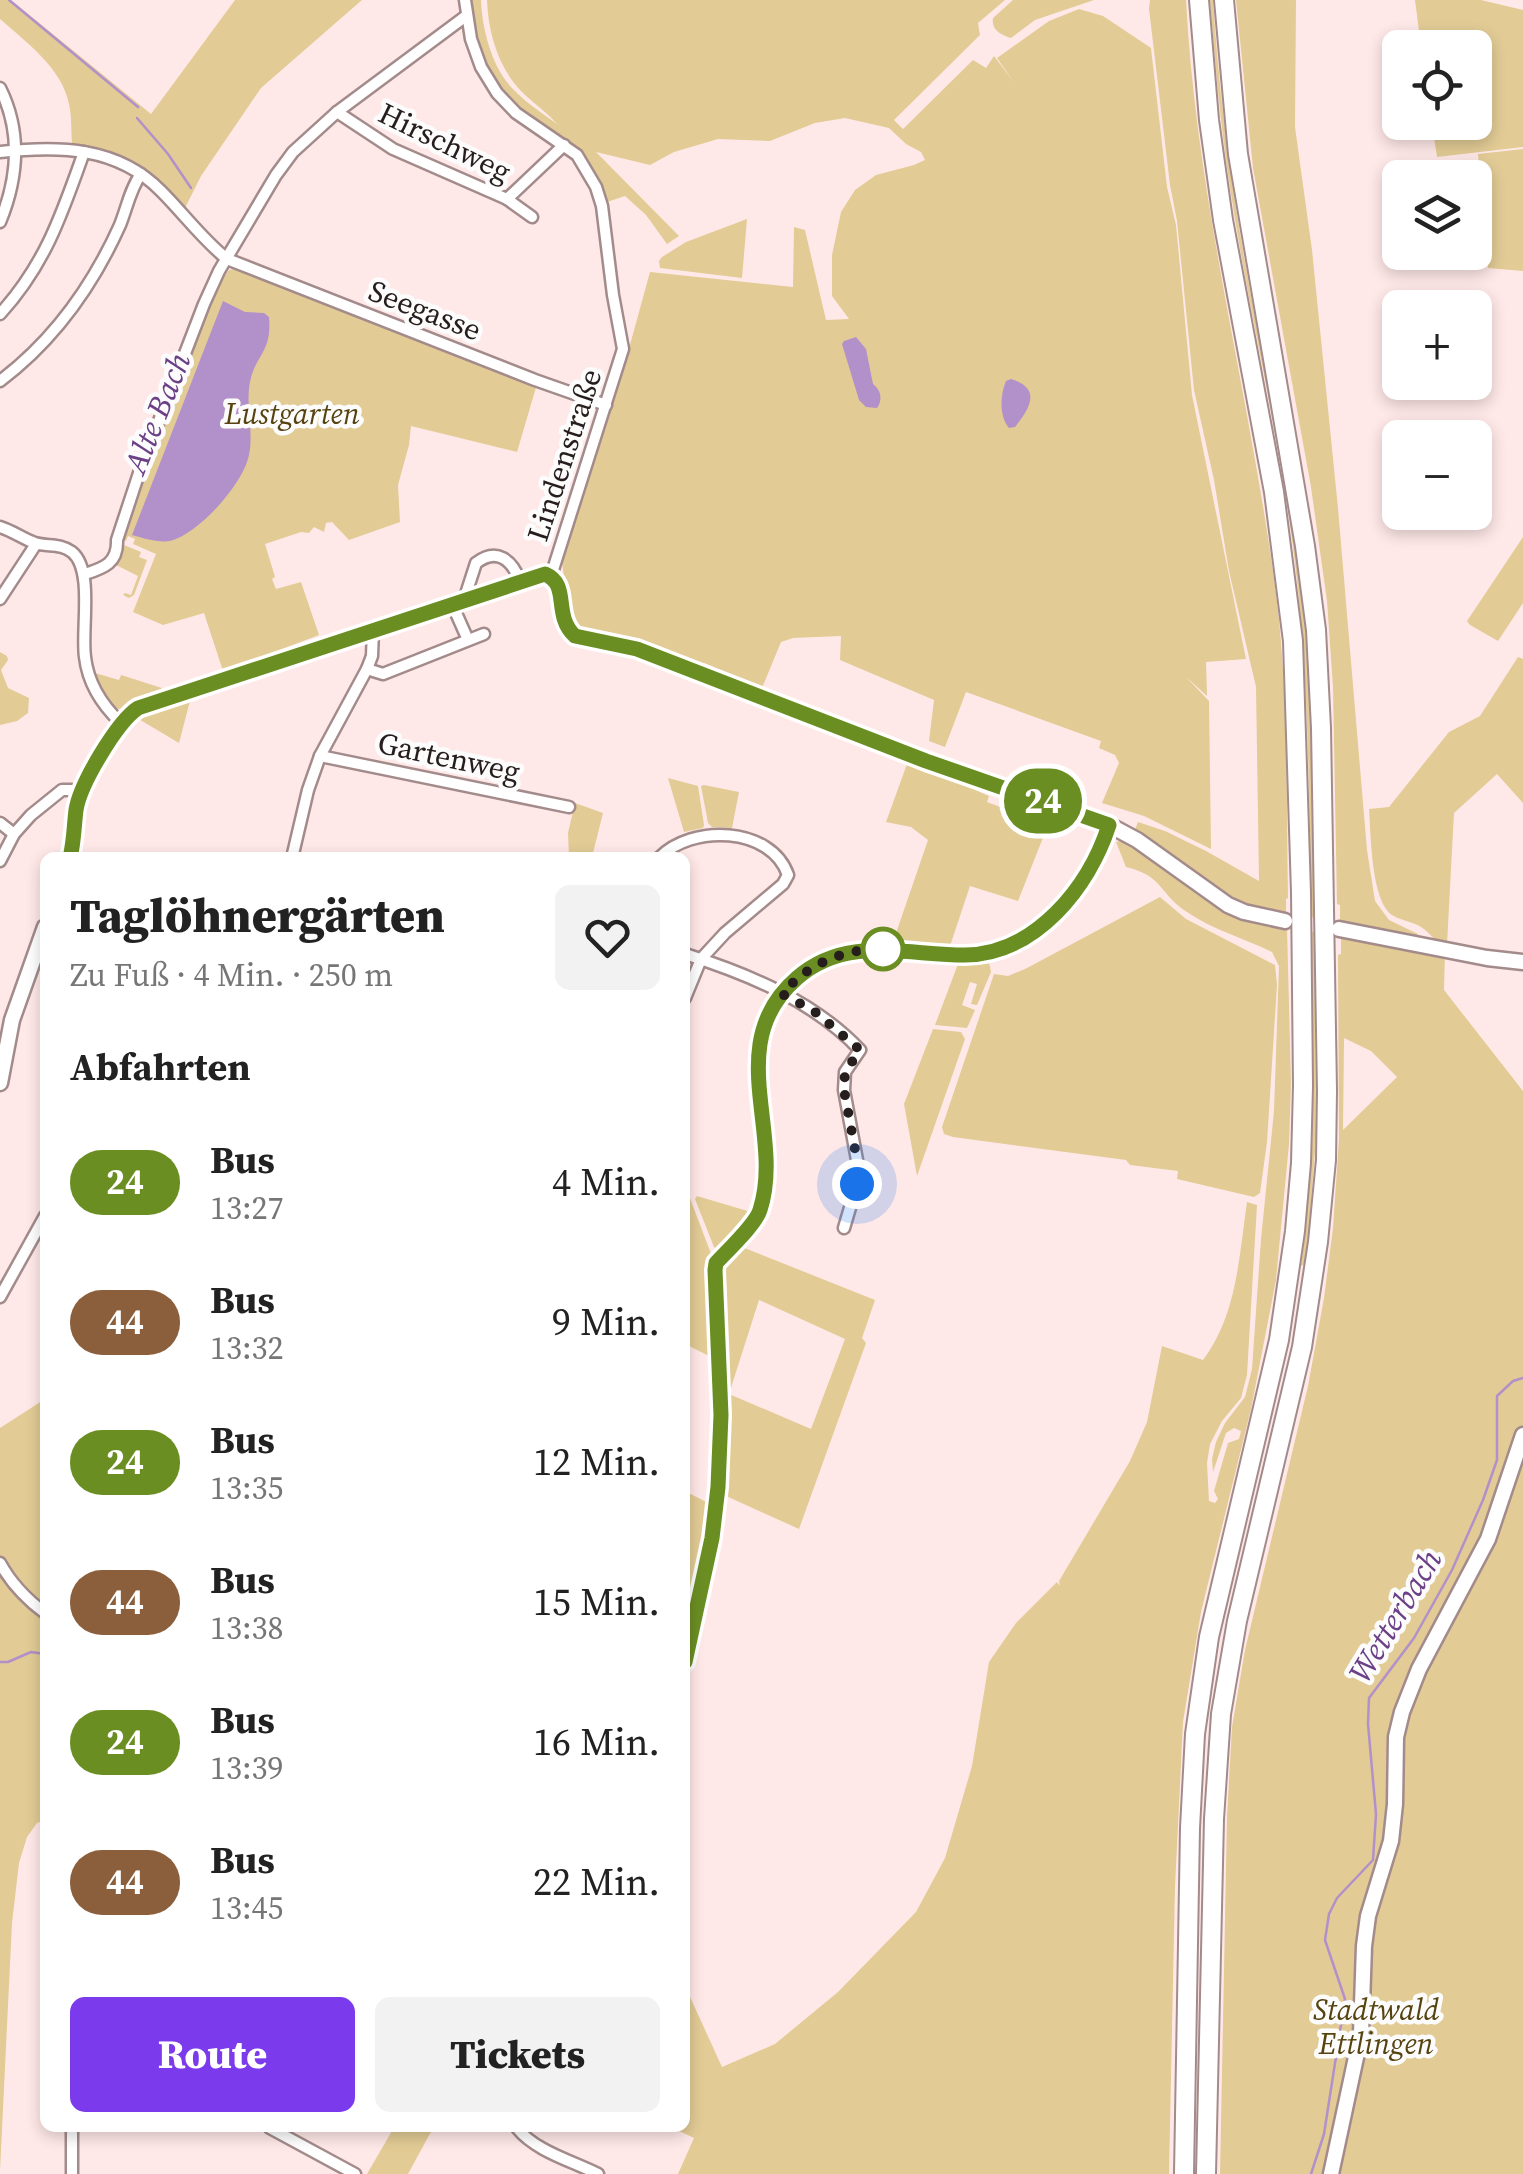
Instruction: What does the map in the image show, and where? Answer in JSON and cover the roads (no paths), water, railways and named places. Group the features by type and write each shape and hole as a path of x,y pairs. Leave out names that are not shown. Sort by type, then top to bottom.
{"highway":[{"path":"1184,2174 1195,1734 1209,1638 1279,1340 1295,1231 1303,1086 1293,641 1274,492 1223,220 1209,120 1199,0"},
{"path":"1206,2174 1220,1714 1237,1621 1302,1346 1318,1242 1326,1160 1327,1090 1316,630 1306,546 1238,154 1224,0"}],"street":[{"path":"466,0 471,39 497,94 564,145 507,200"},
{"path":"85,574 106,568 114,560 139,473 204,304 276,175 293,152 337,112 466,16"},
{"path":"0,88 9,109 16,150 14,178 0,222"},
{"name":"Hirschweg","path":"337,112 393,149 507,200 532,216"},
{"name":"Lindenstraße","path":"551,576 623,350 602,206 596,186 577,155 564,145"},
{"path":"0,152 71,149 112,159 158,188 210,246 227,259"},
{"path":"0,314 35,270 50,242 84,152"},
{"path":"0,381 46,340 79,298 120,225 141,174"},
{"name":"Seegasse","path":"227,259 606,405"},
{"path":"0,527 36,544 57,545 73,553 82,566 85,660 102,704 121,723"},
{"path":"0,599 36,544"},
{"path":"468,640 458,602 476,563 488,556 511,562 520,581"},
{"path":"71,852 80,794 121,723 138,708 541,575 551,576 559,586 562,619 575,636 637,649 926,761 1109,825 1146,846 1228,906 1285,921"},
{"path":"293,852 320,756 367,670 373,630"},
{"path":"367,670 383,674 484,634"},
{"name":"Gartenweg","path":"320,756 569,807"},
{"path":"0,861 23,822 62,790 80,794"},
{"path":"0,824 14,834"},
{"path":"690,1638 716,1516 721,1415 714,1274 716,1263 760,1213 767,1183 758,1054 764,1026 782,994 806,971 850,952 884,949 964,955 992,951 1019,940 1046,922 1078,888 1096,859 1109,825"},
{"path":"666,852 681,840 708,834 728,835 769,849 788,875 784,884 724,933 700,960 690,985"},
{"path":"1339,929 1523,962"},
{"path":"0,1083 16,1010 40,941"},
{"path":"690,956 814,1011 860,1050 845,1072 857,1184 844,1228"},
{"path":"0,1297 40,1225"},
{"path":"1331,2174 1361,2034 1368,1916 1391,1841 1396,1736 1402,1712 1419,1669 1488,1539 1523,1435"},
{"path":"0,1563 17,1588 40,1609"},
{"path":"72,2132 72,2174"},
{"path":"277,2132 355,2174"},
{"path":"520,2132 543,2148 598,2174"}],"waterway":[{"path":"9,0 138,107"},
{"path":"137,118 191,188"},
{"name":"Wetterbach","path":"1311,2174 1324,2134 1345,1999 1325,1940 1329,1914 1337,1898 1373,1860 1376,1814 1369,1698 1414,1638 1452,1570 1497,1460 1497,1396 1513,1381 1523,1378"},
{"path":"0,1662 31,1652 40,1653"}],"water label":[{"name":"Alte Bach","path":"157,413"}],"park label":[{"name":"Lustgarten","path":"292,413"},
{"name":"Stadtwald Ettlingen","path":"1376,2026"}]}
